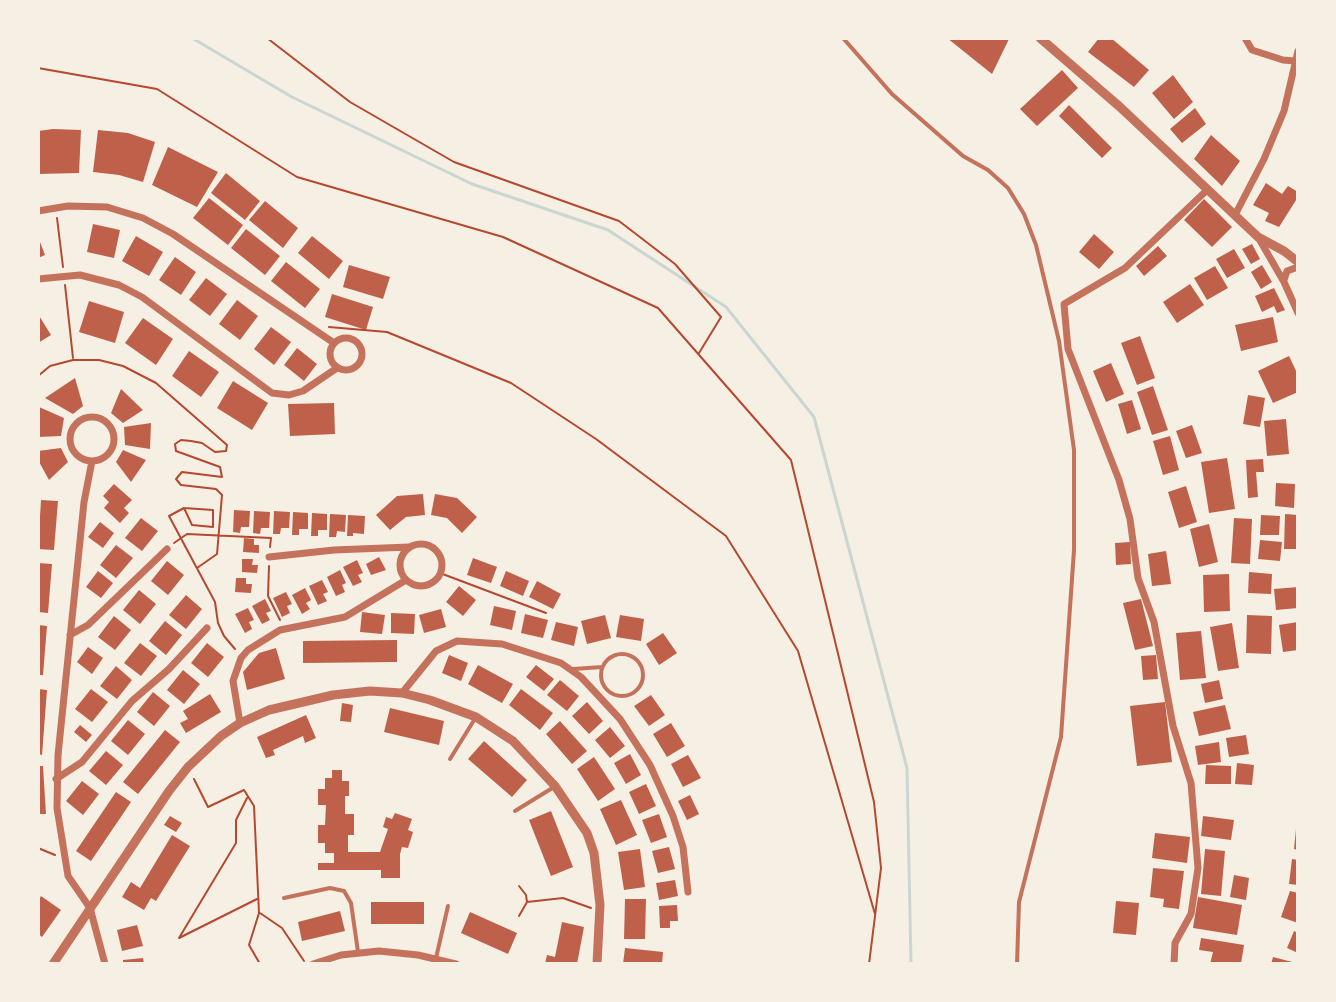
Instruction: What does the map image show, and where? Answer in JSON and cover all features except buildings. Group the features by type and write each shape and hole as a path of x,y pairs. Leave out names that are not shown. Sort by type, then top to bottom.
{"street":[{"path":"1245,38 1252,50 1295,61"},
{"path":"1045,40 1120,107 1206,191 1258,237 1284,251 1298,264 1287,271 1284,282"},
{"path":"1235,215 1284,111 1298,51"},
{"path":"1174,964 1175,943 1191,914 1198,868 1191,783 1173,726 1154,622 1138,578 1130,519 1068,349 1064,304 1125,268 1206,191"},
{"path":"38,211 68,206 107,207 143,218 173,234 334,343"},
{"path":"1258,237 1298,313"},
{"path":"38,279 80,275 119,285 142,297 272,393 289,395 303,391 337,368"},
{"path":"350,338 360,344 361,362 348,371 337,368 330,358 334,343 350,338"},
{"path":"92,417 100,418 110,426 114,440 106,455 92,461 74,451 70,437 78,422 92,417"},
{"path":"92,461 84,502 56,779 58,819 68,876 90,908 105,964"},
{"path":"269,557 423,544 435,549 442,562 440,573 427,585 412,584 406,580 400,567 404,552 409,547"},
{"path":"70,635 88,625 167,549"},
{"path":"240,723 233,681 241,658 267,636 284,629 345,617 406,580"},
{"path":"56,779 82,762 132,701 169,669 207,628"},
{"path":"402,693 436,651 457,641 502,644 552,659 581,677 620,719 650,765 683,847 688,892"},
{"path":"53,964 161,803 188,767 221,736 269,710 333,695 370,691 402,693 476,717 513,741 555,786 587,833 598,877 597,964"},
{"path":"313,964 358,952 399,952 456,964"}],"lane":[{"path":"843,38 892,94 963,156 988,170 1008,188 1024,214 1036,245 1066,379 1074,450 1074,550 1061,737 1019,902 1017,964"},
{"path":"570,670 602,667 612,657 626,655 640,664 642,682 633,693 619,696 605,687 602,667"},
{"path":"450,759 476,717"},
{"path":"515,811 555,786"},
{"path":"284,898 330,888 344,891 351,903 358,952"},
{"path":"436,959 448,906"}],"path":[{"path":"267,38 350,102 454,162 619,221 675,264 721,317 699,354"},
{"path":"38,68 157,89 297,177 503,237 658,308 791,460 874,802 881,868 869,964"},
{"path":"308,325 387,332 511,383 596,439 726,536 798,651 875,915"},
{"path":"38,376 50,366 64,361 99,360 137,371 156,383 227,445 226,451 215,452 202,443 181,440 175,444 176,451 220,467 222,477 182,472 176,479 181,485 216,489 222,495 217,554 197,568"},
{"path":"184,508 192,525 213,527 213,510 184,508 169,516 215,602 218,623 224,636 241,658"},
{"path":"167,549 187,534 271,538 268,596 284,629"},
{"path":"440,573 546,613"},
{"path":"188,767 208,807 244,790 254,806 259,913 249,945 260,964"},
{"path":"248,797 236,820 236,843 179,938 258,898"},
{"path":"38,848 64,857"},
{"path":"519,886 527,902 519,916"},
{"path":"527,902 563,898 600,910"},
{"path":"259,913 282,928 306,964"}],"waterway":[{"path":"192,38 292,97 472,184 608,230 726,307 814,417 907,768 911,964"}]}
